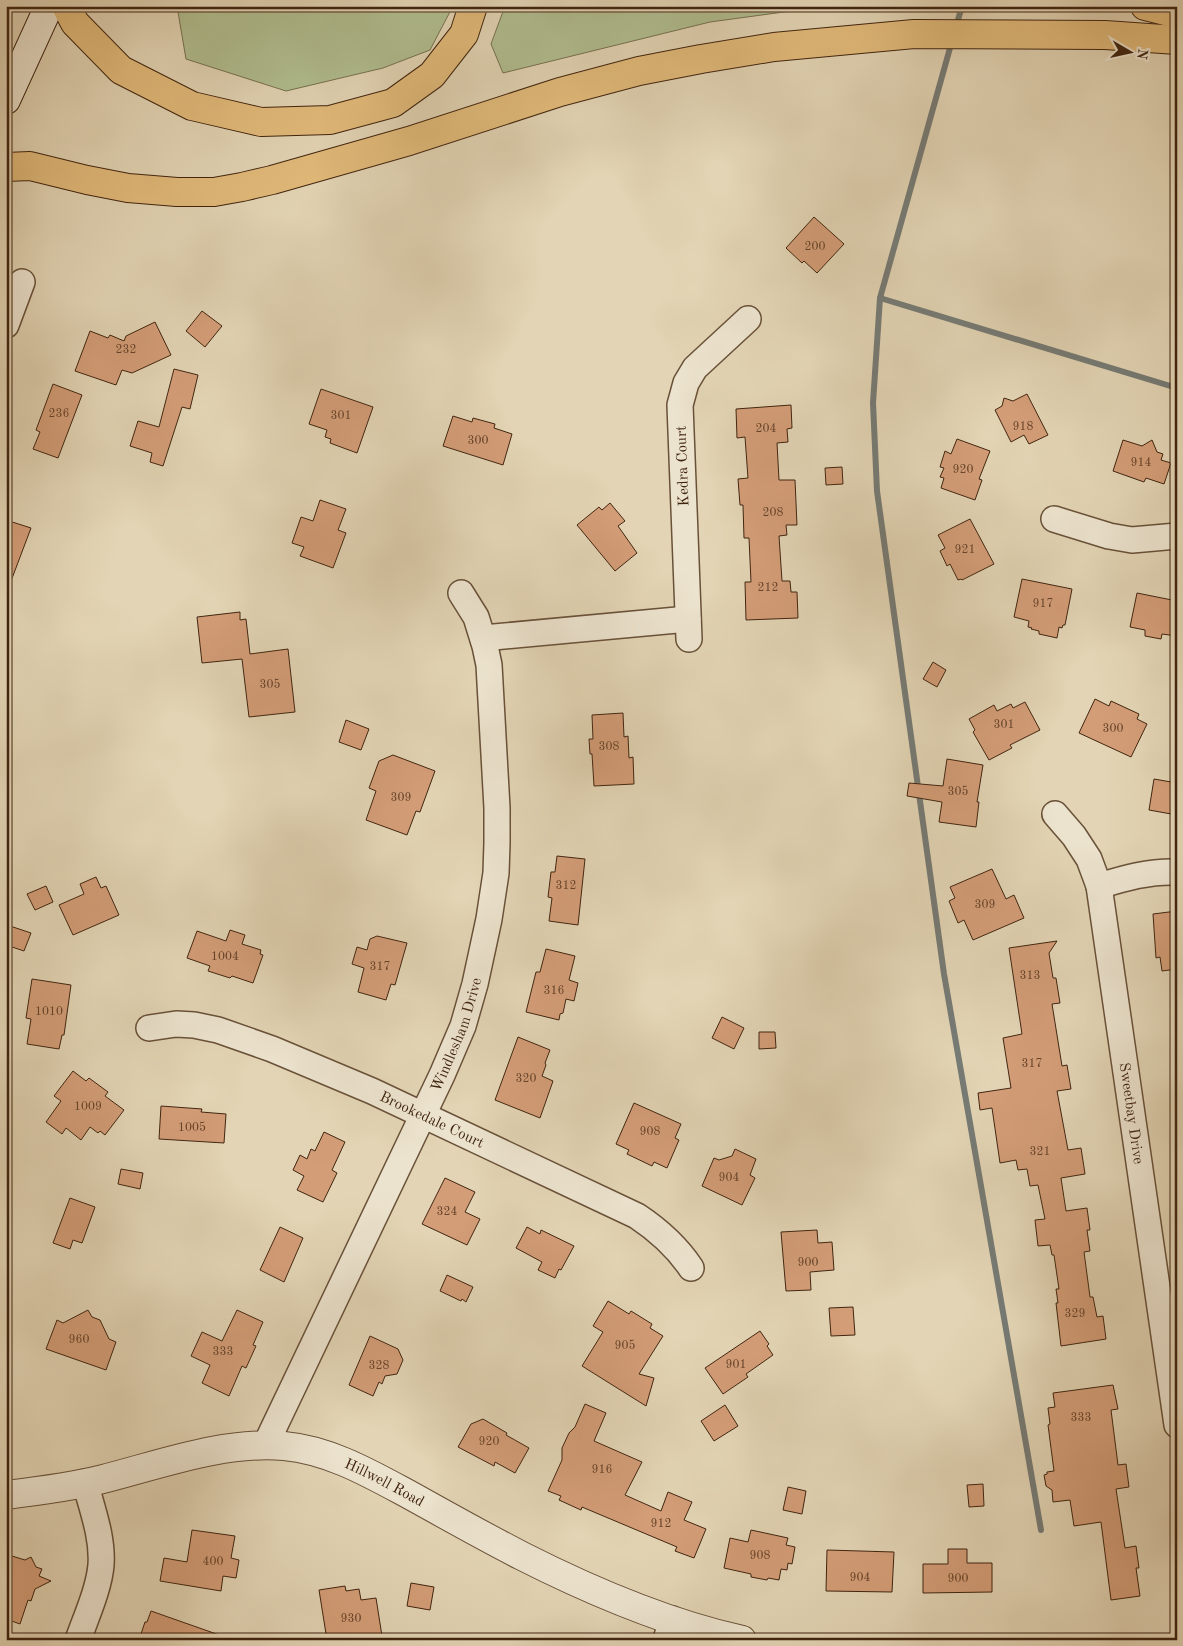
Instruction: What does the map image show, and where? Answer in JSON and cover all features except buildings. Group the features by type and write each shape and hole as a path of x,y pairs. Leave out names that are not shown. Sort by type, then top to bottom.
{"highway":[{"path":"66,6 75,23 121,70 192,106 261,122 330,120 393,103 432,75 464,34 473,6"},
{"path":"1145,6 1177,14"},
{"path":"6,167 30,166 128,188 177,192 214,192 272,180 409,141 560,92 639,71 701,58 774,47 914,34 1105,35 1177,40"}],"street":[{"path":"6,100 49,6"},
{"path":"6,325 22,282"},
{"name":"Kedra Court","path":"483,638 688,629 680,405 686,383 695,368 748,319"},
{"path":"1054,519 1109,536 1132,540 1177,536"},
{"name":"Windlesham Drive","path":"265,1446 423,1116 463,1026 475,984 489,919 496,873 497,808 489,665 476,617 461,593"},
{"name":"Sweetbay Drive","path":"1055,814 1074,836 1089,859 1099,886 1167,1276 1177,1425"},
{"path":"1099,886 1130,876 1177,872"},
{"name":"Brookedale Court","path":"149,1028 176,1024 218,1030 272,1049 354,1083 637,1216 663,1236 691,1268"},
{"name":"Hillwell Road","path":"6,1496 58,1489 239,1447 300,1448 327,1455 361,1469 522,1556 574,1581 639,1608 669,1629 719,1635 742,1640"},
{"path":"78,1640 99,1577 101,1564 100,1539 85,1482"}],"green space":[{"path":"177,6 453,6 430,50 383,68 286,91 186,59"},
{"path":"505,6 853,6 853,10 806,9 710,22 503,73 491,44"}],"waterway":[{"path":"958,20 962,6"},
{"path":"950,48 880,298 873,403 877,491 944,974 1041,1530"},
{"path":"880,298 1177,388"}]}
